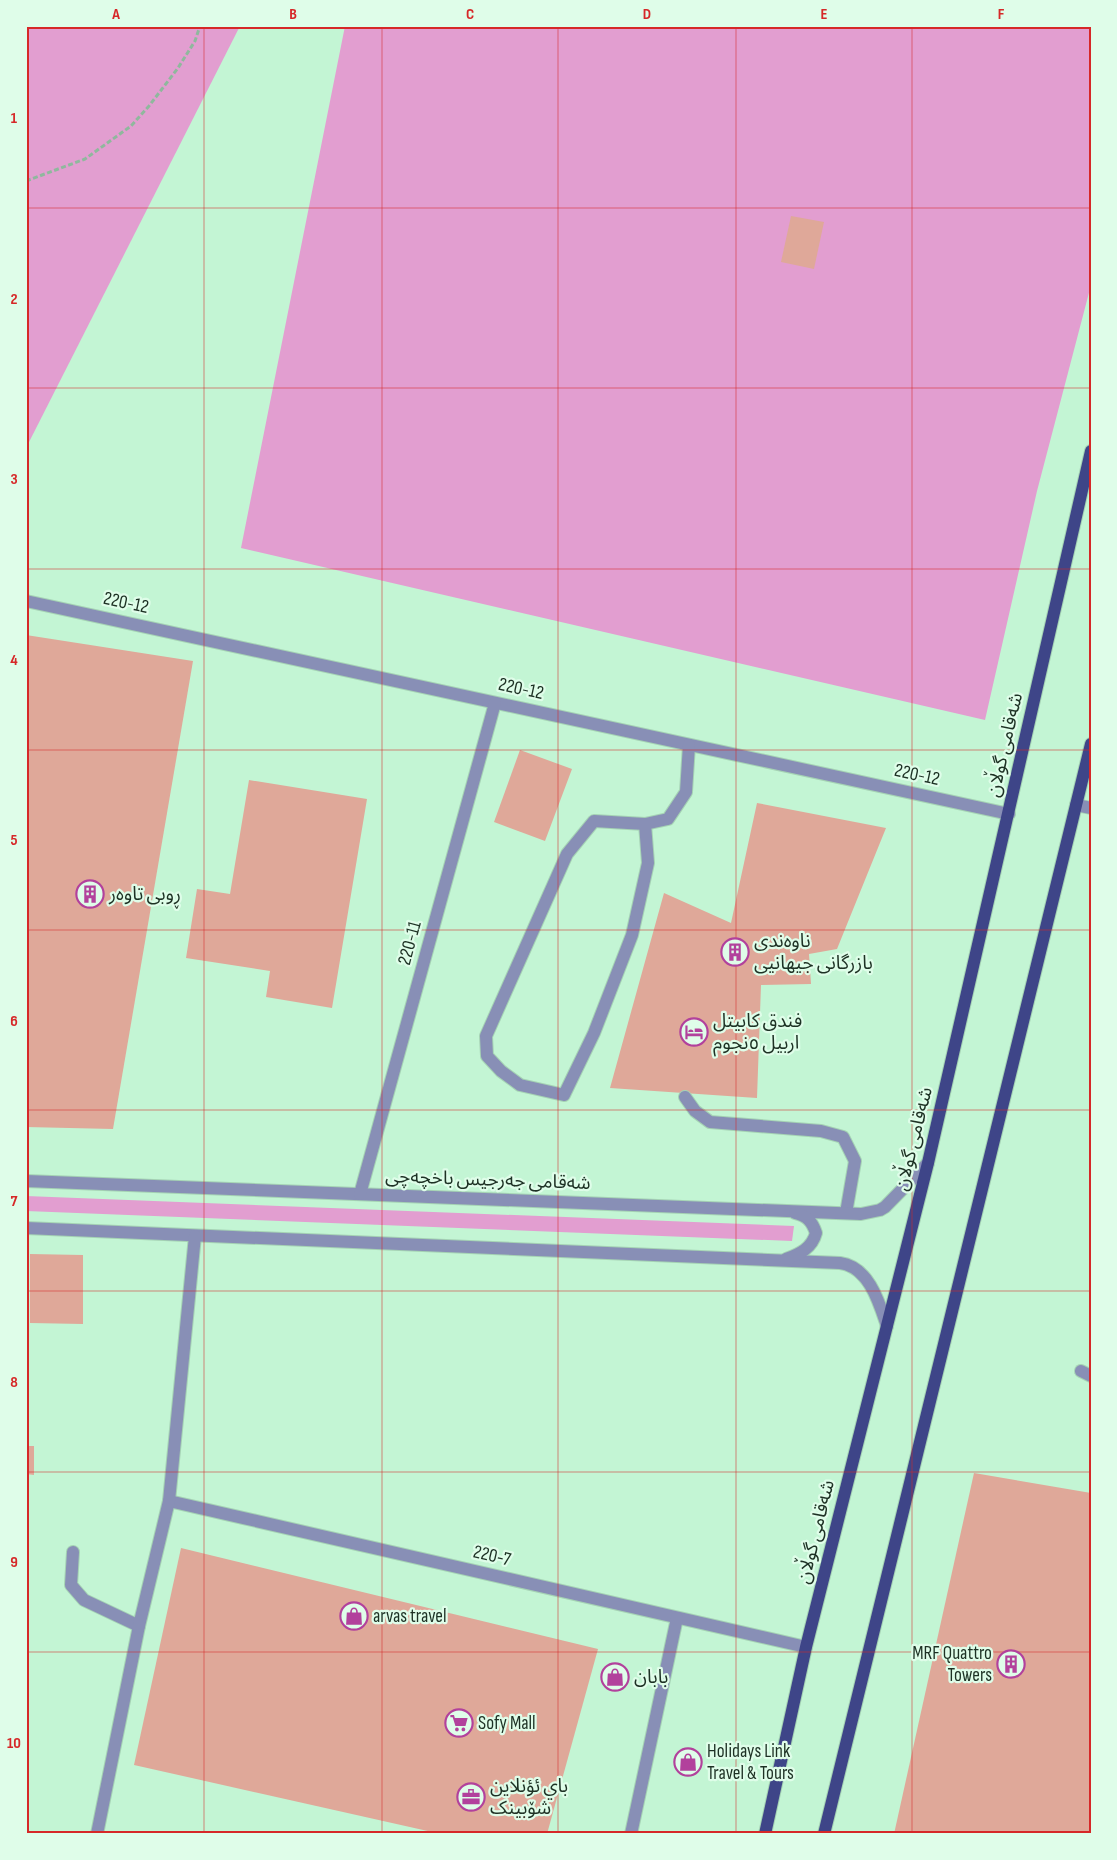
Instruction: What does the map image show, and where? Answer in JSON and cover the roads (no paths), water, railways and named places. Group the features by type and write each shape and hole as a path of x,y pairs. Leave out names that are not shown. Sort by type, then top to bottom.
{"main road":[{"name":"شەقامی گوڵان","path":"765,1834 806,1647 928,1163 1091,451"},
{"path":"824,1834 1091,744"}],"street":[{"name":"220-12","path":"26,601 1009,814"},
{"name":"220-11","path":"360,1194 495,703"},
{"path":"645,824 648,863 632,934 594,1033 564,1095 520,1084 501,1071 487,1056 486,1036 567,854 594,821 645,824 668,818 686,792 688,745"},
{"path":"1076,805 1091,808"},
{"path":"685,1097 695,1111 710,1122 821,1132 843,1137 855,1161 846,1213"},
{"name":"شەقامی جەرجیس باخچەچی","path":"26,1181 870,1213 885,1207 928,1163"},
{"path":"781,1261 804,1251 810,1245 816,1233 812,1224 803,1215 786,1210"},
{"path":"26,1228 840,1263 853,1266 871,1287 879,1302 887,1326"},
{"path":"97,1834 139,1626 169,1501 195,1236"},
{"name":"220-7","path":"169,1501 806,1647"},
{"path":"73,1552 72,1585 84,1600 139,1626"},
{"path":"631,1834 677,1618"}],"place":[{"name":"ڕوبی تاوەر","path":"90,894"},
{"name":"ناوەندی بازرگانی جیهانیی","path":"735,952"},
{"name":"فندق كابيتل اربيل ٥نجوم","path":"694,1032"},
{"name":"arvas travel","path":"354,1616"},
{"name":"MRF Quattro Towers","path":"1011,1664"},
{"name":"بابان","path":"615,1677"},
{"name":"Sofy Mall","path":"459,1723"},
{"name":"Holidays Link Travel & Tours","path":"688,1762"},
{"name":"باي ئؤنلاین شۆبینک","path":"471,1797"}]}
